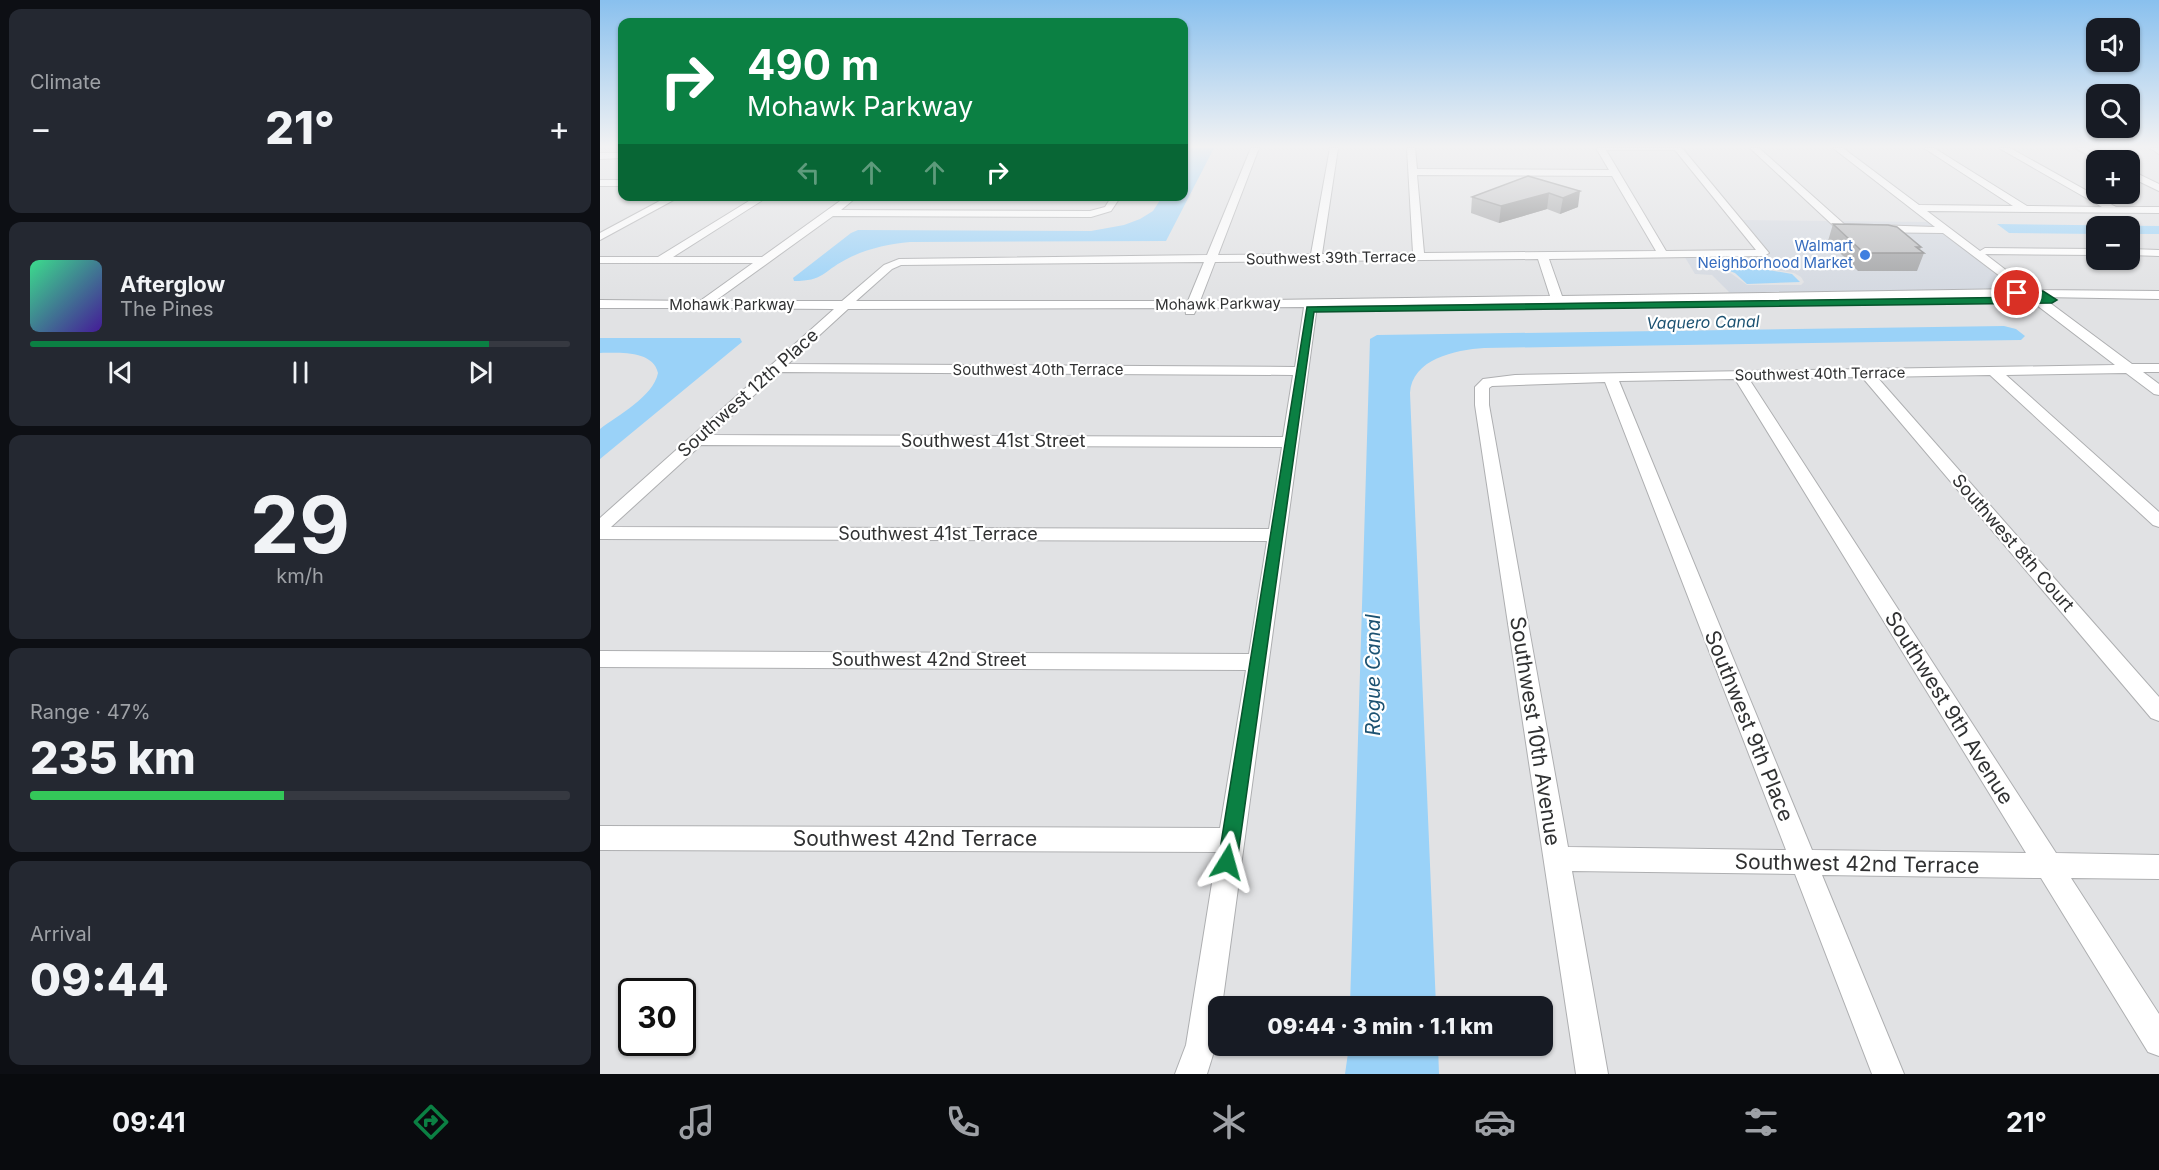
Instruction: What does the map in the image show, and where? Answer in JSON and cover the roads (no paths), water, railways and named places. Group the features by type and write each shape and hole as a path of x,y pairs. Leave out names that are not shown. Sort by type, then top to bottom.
{"street":[{"path":"1191,308 1235,198"},
{"path":"1316,258 1326,198"},
{"path":"1415,198 1419,257"},
{"path":"1629,198 1663,254"},
{"name":"Southwest 39th Terrace","path":"899,262 1764,253 1719,198"},
{"path":"1809,198 1841,227 1857,230 1957,230"},
{"path":"1907,198 1985,251 2159,391"},
{"path":"1909,198 1945,230 2040,297 2153,368 2159,378"},
{"path":"2007,198 2023,208"},
{"path":"2094,198 2114,209"},
{"path":"600,237 667,201"},
{"path":"661,260 757,201"},
{"path":"697,308 847,201"},
{"path":"830,213 1099,213 1108,209 1114,201"},
{"path":"1921,208 2159,210"},
{"path":"1985,251 2086,252"},
{"path":"2140,252 2159,253"},
{"path":"1542,255 1559,303"},
{"path":"600,260 764,260"},
{"name":"Southwest 12th Place","path":"600,528 841,308 888,267 899,262"},
{"name":"Mohawk Parkway","path":"600,311 697,308 1191,308 2159,295"},
{"name":"Mohawk Parkway","path":"2040,297 2159,301"},
{"name":"Mohawk Parkway","path":"600,304 697,308"},
{"path":"1191,1074 1201,1045 1310,306"},
{"name":"Southwest 40th Terrace","path":"775,368 1302,370"},
{"name":"Southwest 40th Terrace","path":"1482,387 1488,382 1515,379 2153,368"},
{"path":"1995,372 2159,521"},
{"name":"Southwest 8th Court","path":"1867,374 2159,712"},
{"name":"Southwest 9th Avenue","path":"1740,376 2159,1041"},
{"name":"Southwest 9th Place","path":"1611,378 1888,1074"},
{"name":"Southwest 10th Avenue","path":"1482,387 1484,417 1592,1074"},
{"name":"Southwest 41st Street","path":"697,440 1289,442"},
{"name":"Southwest 41st Terrace","path":"600,533 1277,535"},
{"name":"Southwest 42nd Street","path":"600,658 1258,662"},
{"name":"Southwest 42nd Terrace","path":"600,838 1231,840"},
{"name":"Southwest 42nd Terrace","path":"1556,859 2159,867"}],"water":[{"path":"1159,201 1187,201 1166,241 910,242 860,253 837,264 817,278 794,281 793,278 858,230 1091,231 1124,225 1153,211"},
{"path":"1997,224 2086,225 2086,234 2009,233"},
{"path":"2140,226 2159,226 2159,234 2140,234"},
{"path":"1745,266 1792,274 1800,282 1747,284 1735,273 1719,267"},
{"name":"Rogue Canal","path":"2004,326 2016,329 2025,336 2021,340 1484,348 1460,351 1437,358 1418,372 1410,393 1436,996 1350,996 1370,339 1377,335"},
{"path":"600,338 740,338 742,342 600,459 600,429 642,398 655,382 658,373 649,360 634,354 600,353"},
{"path":"1348,1056 1438,1056 1439,1074 1345,1074"}],"place":[{"name":"Walmart Neighborhood Market","path":"1865,255"}],"water label":[{"name":"Vaquero Canal","path":"1703,322"}]}
